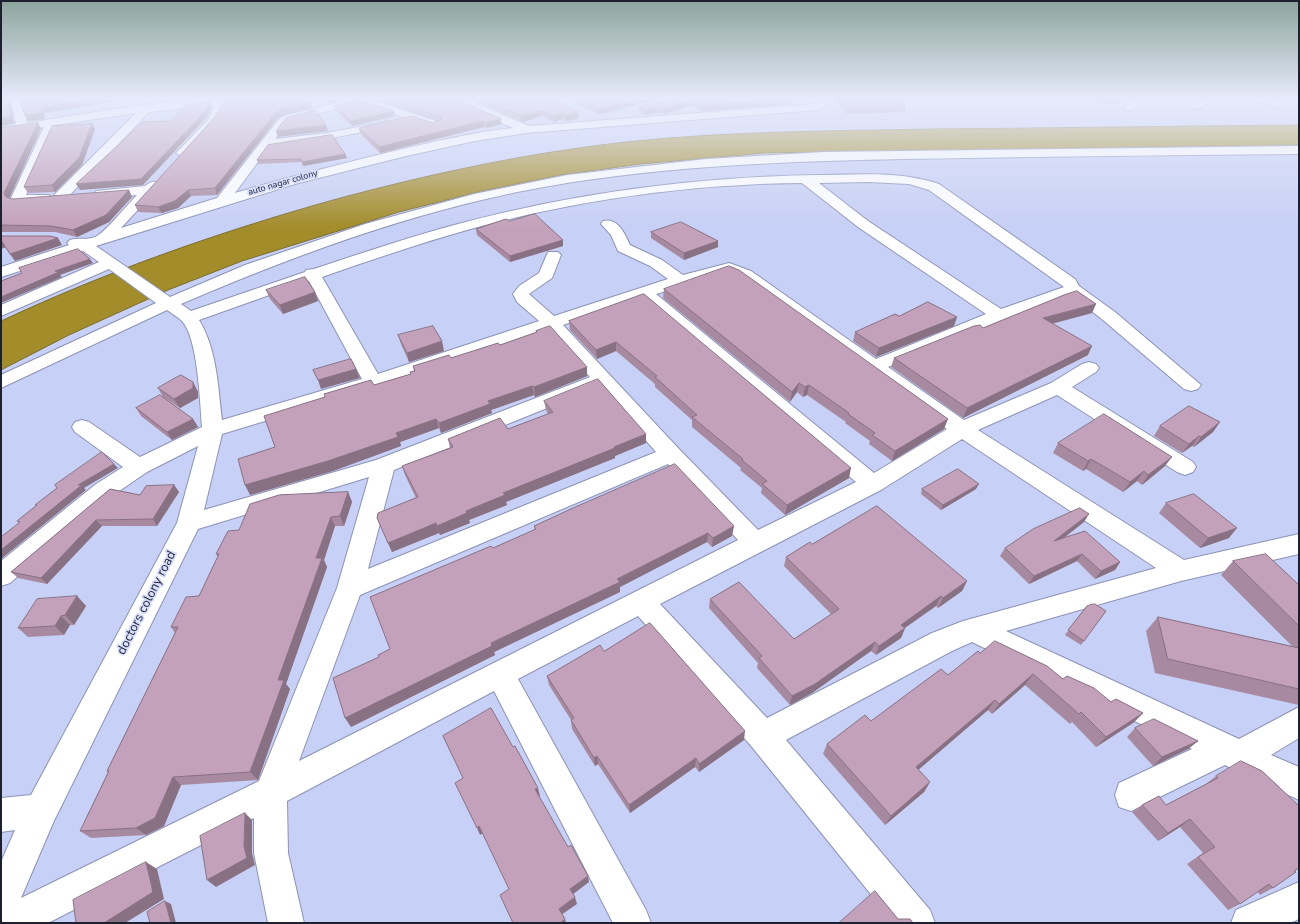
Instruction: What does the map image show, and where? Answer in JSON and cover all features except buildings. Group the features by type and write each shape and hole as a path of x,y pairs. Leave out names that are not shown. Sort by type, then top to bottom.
{"street":[{"path":"43,142 17,200 149,190"},
{"path":"60,197 111,142"},
{"path":"175,161 192,142"},
{"path":"223,200 267,144 280,142"},
{"name":"auto nagar colony","path":"1,272 102,241 223,200 340,167 452,142"},
{"path":"1,382 174,307 251,268 370,227 474,198 567,179 706,163 824,156 1299,150"},
{"path":"102,241 165,173"},
{"path":"56,238 85,245 174,307 312,274 468,226 550,208 700,184 771,178 902,179 934,187 1069,282 1073,289 1109,316 1191,385"},
{"path":"804,178 862,224 999,315"},
{"path":"608,224 618,234 623,248 656,263 681,281"},
{"path":"553,255 546,275 524,289 521,294 523,298 552,324 671,454 755,542"},
{"path":"1,311 112,265"},
{"path":"1,576 104,490 139,467 213,430 373,382 552,324 644,292 720,269 738,270 745,274 962,429 1181,571"},
{"path":"312,274 373,382"},
{"path":"874,366 999,315 1073,289"},
{"path":"644,292 873,484"},
{"name":"doctors colony road","path":"1,902 41,811 189,523 213,430 204,355 197,331 174,307"},
{"path":"10,923 272,792 755,542 873,484 962,429 1058,387 1089,368"},
{"path":"189,523 384,465 603,379"},
{"path":"1058,387 1185,467"},
{"path":"82,427 139,467"},
{"path":"350,588 671,454"},
{"path":"286,923 271,853 272,792 350,588 384,465"},
{"path":"763,736 942,642 973,629 1181,571 1299,544"},
{"path":"641,601 763,736 917,923"},
{"path":"973,629 1299,784"},
{"path":"500,674 632,923"},
{"path":"1132,794 1232,752 1299,720"},
{"path":"1,815 41,811"},
{"path":"1249,923 1299,900"}],"shaded area":[{"path":"625,142 1299,142 1299,145 765,153 641,164 561,175 482,191 399,212 242,261 168,290 69,335 1,370 1,321 123,269 248,225 333,200 478,165"}]}
